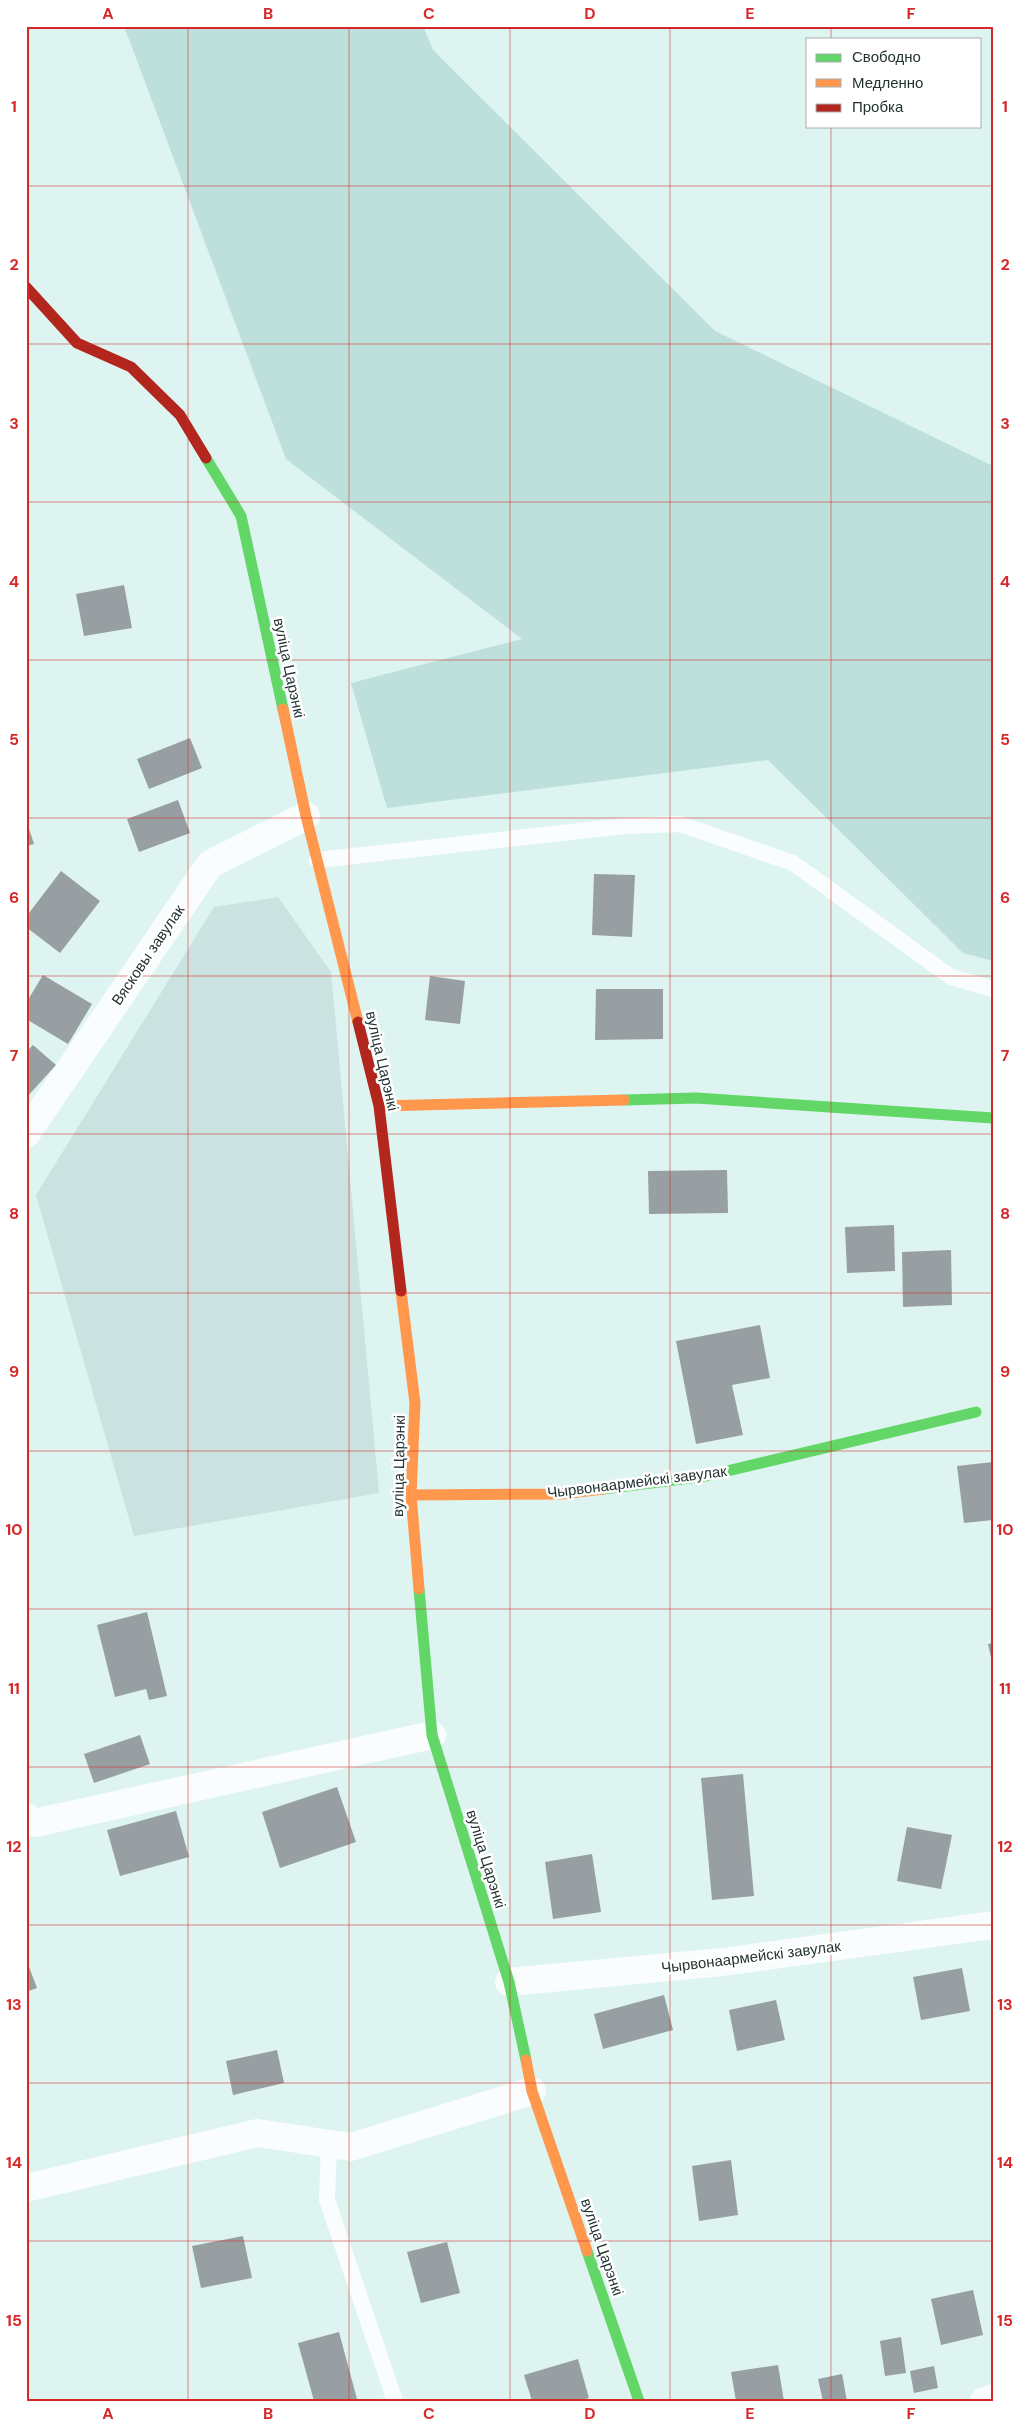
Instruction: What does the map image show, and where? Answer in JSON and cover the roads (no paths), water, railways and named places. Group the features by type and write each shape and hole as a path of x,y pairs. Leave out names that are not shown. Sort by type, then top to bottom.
{"street":[{"name":"вуліца Царэнкі","path":"26,287 77,342 131,367 180,415 241,516 306,816 379,1106 415,1403 411,1495 432,1735 509,1982 532,2090 639,2401"},
{"name":"Вясковы завулак","path":"26,1134 210,864 306,816"},
{"path":"379,1106 696,1098 993,1118"},
{"name":"Чырвонаармейскі завулак","path":"411,1495 562,1494 706,1476 976,1412"},
{"path":"26,1817 35,1823 432,1735"},
{"name":"Чырвонаармейскі завулак","path":"509,1982 722,1962 993,1925"},
{"path":"26,2188 257,2133 351,2147 532,2090"},
{"path":"984,2401 993,2398"}],"lane":[{"path":"317,860 625,826 680,824 793,862 951,977 993,989"},
{"path":"329,2144 328,2200 395,2401"}]}
